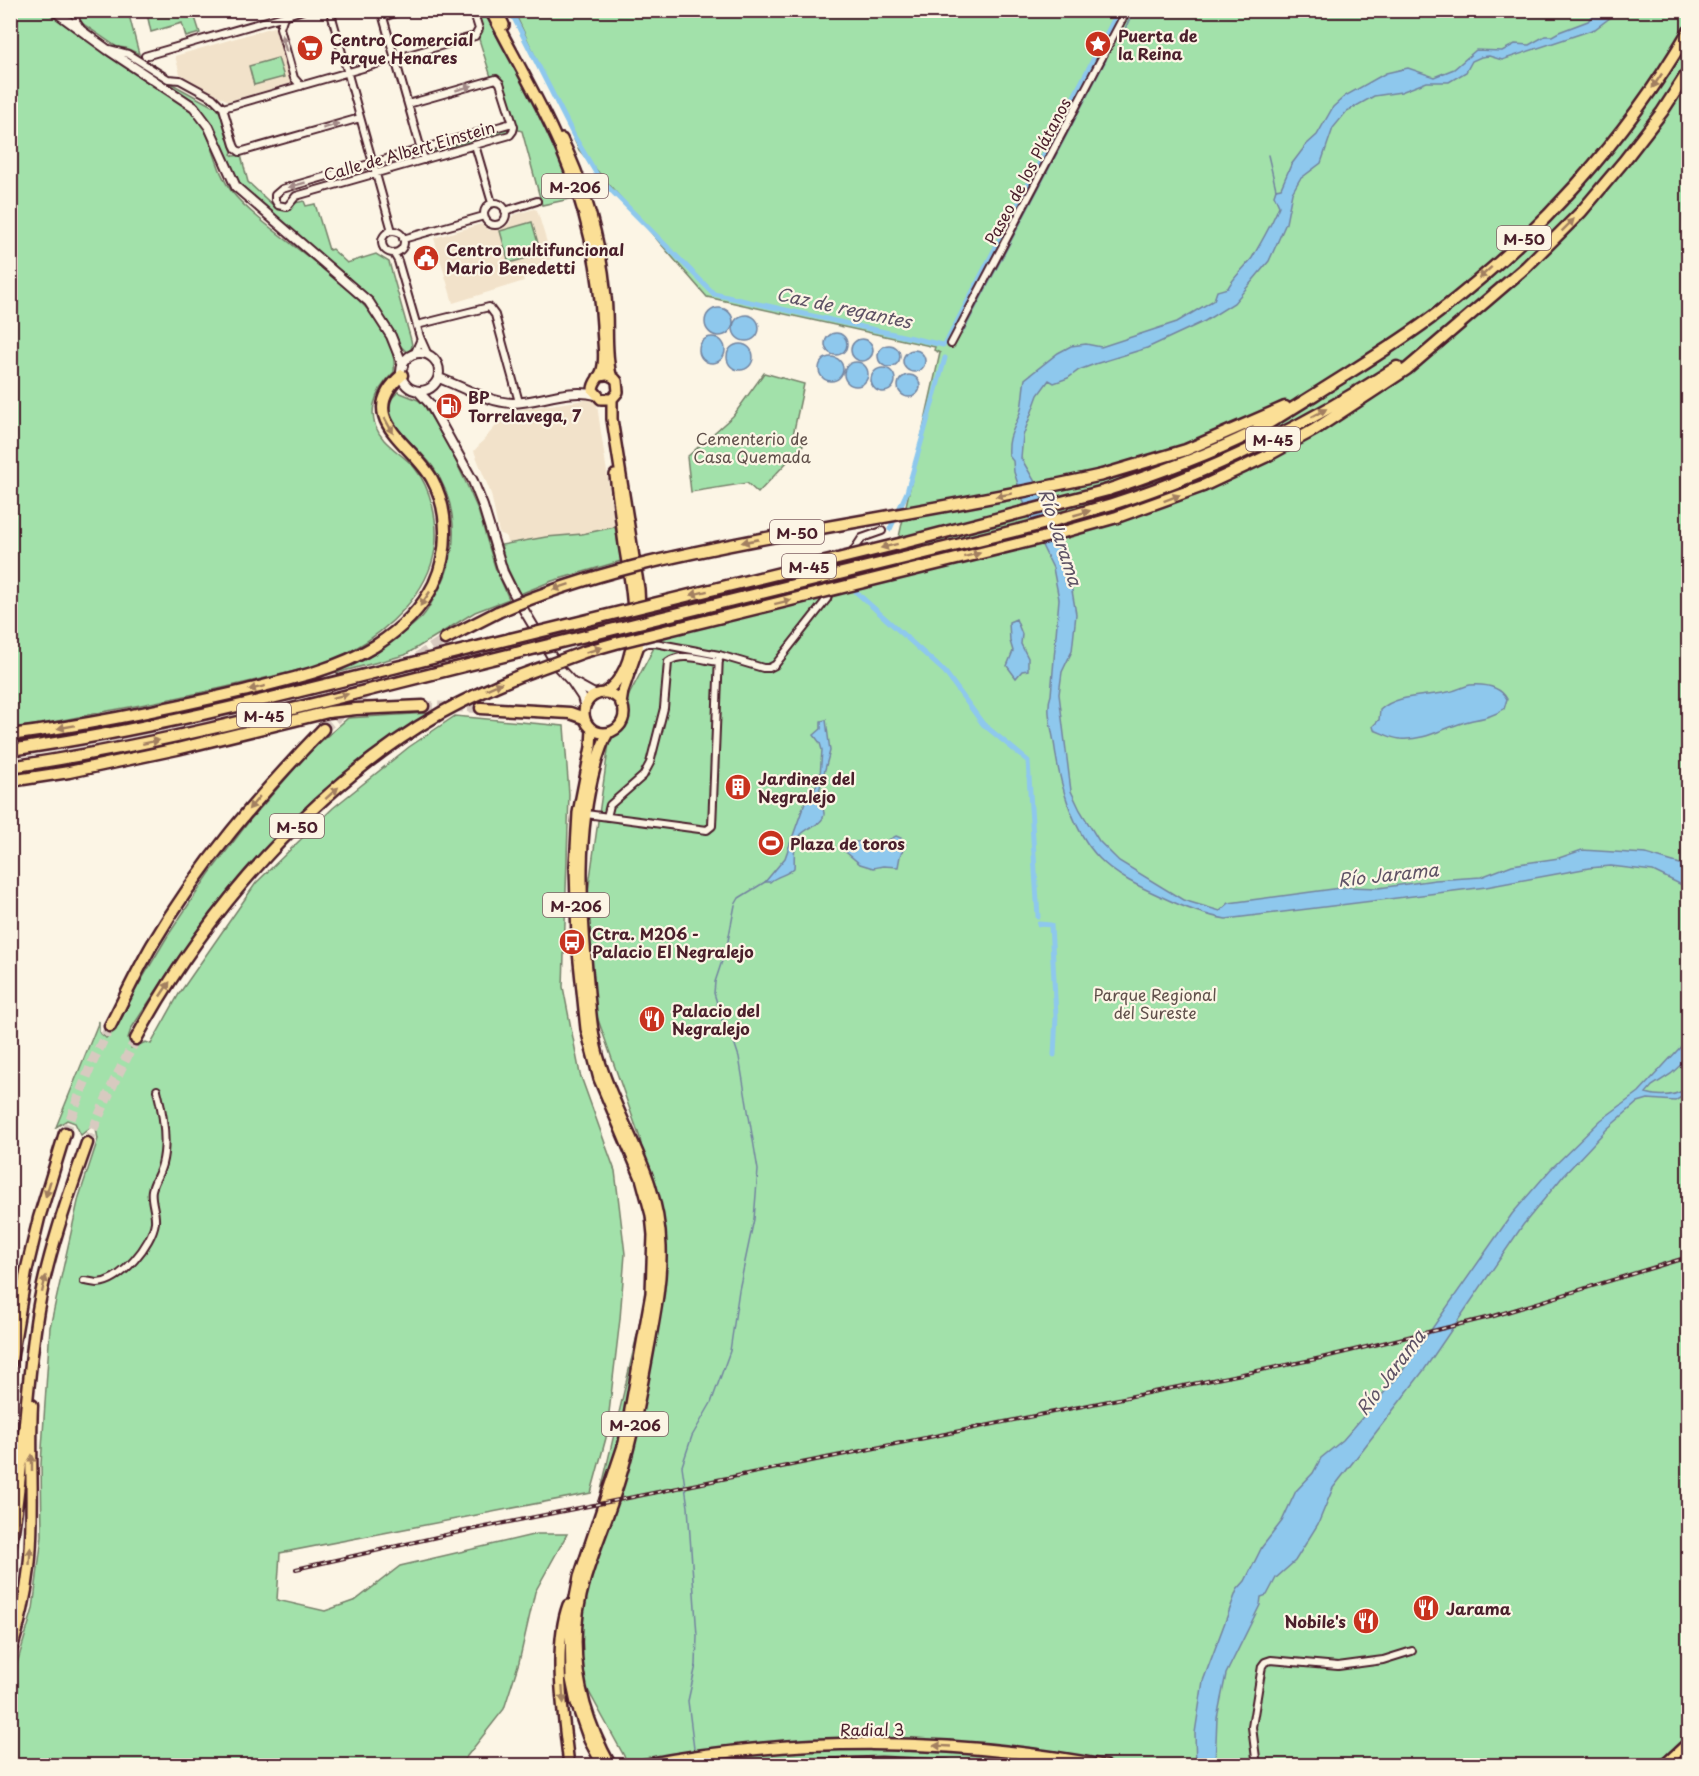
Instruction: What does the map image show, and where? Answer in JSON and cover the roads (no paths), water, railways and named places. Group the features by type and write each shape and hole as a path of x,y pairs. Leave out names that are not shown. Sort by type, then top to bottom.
{"highway":[{"name":"M-50","path":"445,639 498,612 583,579 706,549 1016,493 1102,474 1186,450 1313,395 1364,364 1438,313 1548,216 1591,168 1639,106 1689,32"},
{"name":"M-50","path":"136,1039 158,999 211,923 244,882 312,811 351,776 409,733 472,696 566,658 616,643 1117,518 1203,486 1265,457 1371,394 1407,369 1526,267 1581,212 1624,161 1689,72"},
{"name":"M-45","path":"10,767 64,759 176,736 990,537 1112,504 1198,474 1259,446 1424,353"},
{"path":"10,735 170,709 273,684 352,658 375,646 399,629 416,612 435,582 445,543 443,509 432,479 419,460 389,429 385,421 383,401 402,371"},
{"name":"M-45","path":"10,750 170,722 889,547 1108,490 1191,459 1251,433 1313,395"},
{"path":"10,781 69,772 177,749 328,712 356,708 423,706"},
{"path":"481,708 584,713"},
{"name":"M-50","path":"110,1026 152,945 203,868 257,799 322,729"},
{"path":"10,1366 26,1272 39,1218 65,1133"},
{"path":"10,1550 26,1396 39,1308 61,1219 87,1143"},
{"path":"10,1654 23,1606 29,1569 32,1522 32,1416 39,1308"},
{"name":"Radial 3","path":"639,1766 749,1750 910,1744 995,1750 1105,1766"},
{"name":"Radial 3","path":"791,1766 881,1763 948,1766"}],"main road":[{"name":"M-206","path":"490,10 551,128 569,170 584,215 600,298 603,369 596,380 598,397 606,412 633,616 632,640 627,662 617,683 589,700 584,713"},
{"name":"M-206","path":"497,10 570,154 591,213 606,298 611,375 619,386 618,392 612,399 612,419 639,589 641,627 638,648 623,691 622,722 608,733 596,764 586,814 582,897 592,1028 602,1067 651,1183 659,1221 661,1250 655,1310 630,1446 620,1482 585,1580 578,1615 576,1659 583,1703 595,1736 611,1766"},
{"path":"596,380 604,374 611,375"},
{"path":"598,397 612,399"},
{"path":"600,694 616,697 621,704"},
{"path":"584,713 592,729 599,733 608,733"},
{"name":"M-206","path":"592,729 591,747 578,813 575,866 577,942 586,1029 599,1079 641,1178 651,1215 654,1258 651,1293 624,1443 579,1577 570,1623 571,1679 581,1720 603,1766"},
{"path":"569,1766 564,1722 560,1635 562,1621 579,1577"},
{"path":"1663,1766 1689,1743"}],"street":[{"path":"60,13 68,15 74,10 77,23 88,36"},
{"path":"145,56 303,10"},
{"path":"330,10 392,231"},
{"path":"404,10 382,14 424,160"},
{"path":"223,108 475,36 479,29 473,10"},
{"name":"Paseo de los Plátanos","path":"951,344 1127,10"},
{"path":"60,13 88,36 194,107 209,127 236,187 359,292 378,314 403,353 412,356 428,355"},
{"path":"284,16 280,28 294,78 301,86"},
{"path":"106,48 128,54 168,79 180,80 213,98 223,108 234,145 240,152 360,118"},
{"path":"408,104 496,79 500,83 512,123"},
{"name":"Calle de Albert Einstein","path":"512,123 513,131 510,135 475,145 296,196 287,207 280,206 275,200 275,195 282,189 512,123"},
{"path":"475,145 492,203"},
{"path":"506,211 537,201"},
{"path":"492,203 501,205 506,211 504,219 499,224 489,223 484,216 485,208 492,203"},
{"path":"404,239 484,216"},
{"path":"392,231 399,233 404,239 403,247 396,253 386,251 381,243 385,234 392,231"},
{"path":"396,253 420,337 428,355 437,364 438,378 432,387 418,391"},
{"path":"417,326 489,307 495,315 519,402"},
{"path":"391,336 407,386 418,391 430,404 466,467 479,496 500,565 513,592 558,667 582,697 584,713"},
{"path":"402,371 418,347 420,337"},
{"path":"438,378 502,402 519,402 576,393 598,397"},
{"path":"576,393 596,380"},
{"path":"428,390 430,404"},
{"path":"638,648 647,643 763,668 775,665 828,599 831,585 862,538 882,531"},
{"path":"641,627 645,636 655,644"},
{"path":"607,817 610,805 643,776 650,763 664,708 668,662 674,658 685,657 719,658"},
{"path":"586,814 707,830 712,826 719,658"},
{"path":"572,682 600,694"},
{"path":"84,1281 98,1283 115,1276 129,1266 149,1239 155,1223 155,1207 151,1192 163,1163 163,1121 158,1090"},
{"path":"1257,1766 1252,1727 1254,1702 1262,1666 1265,1662 1271,1660 1338,1666 1383,1660 1412,1651"}],"water":[{"path":"1600,11 1619,11 1595,29 1502,60 1489,56 1481,57 1472,61 1466,72 1449,82 1427,82 1401,92 1374,96 1347,111 1333,128 1321,163 1300,179 1292,193 1286,223 1269,261 1234,303 1205,321 1147,348 1079,370 1068,378 1054,383 1049,380 1038,395 1023,436 1021,458 1038,487 1059,550 1068,567 1076,614 1072,651 1062,672 1059,694 1071,791 1099,841 1119,861 1183,900 1220,911 1229,903 1348,887 1379,888 1435,880 1481,877 1512,865 1559,858 1582,850 1646,854 1688,865 1688,888 1653,871 1611,866 1486,887 1226,919 1185,907 1137,885 1113,870 1090,847 1069,807 1060,777 1049,707 1059,599 1053,568 1030,521 1014,472 1013,461 1009,456 1009,442 1021,409 1025,379 1058,353 1071,346 1086,344 1101,347 1177,322 1214,300 1217,291 1228,288 1252,258 1273,219 1279,206 1274,195 1276,189 1281,188 1291,165 1317,135 1333,107 1345,96 1386,73 1408,68 1434,77 1454,69 1476,50 1502,51 1515,44 1529,45 1545,36 1552,36 1588,21"},
{"path":"719,308 729,312 733,322 729,332 719,336 709,332 705,322 709,312"},
{"path":"746,315 755,319 759,328 755,337 746,341 737,337 733,328 737,319"},
{"path":"832,333 840,333 847,340 847,348 840,355 832,355 825,348 825,340"},
{"path":"712,337 721,341 725,350 721,359 712,363 703,359 699,350 703,341"},
{"path":"862,339 870,342 873,350 870,358 862,361 854,358 851,350 854,342"},
{"path":"740,344 749,348 753,357 749,366 740,370 731,366 727,357 731,348"},
{"path":"889,345 897,348 900,356 897,364 889,367 881,364 878,356 881,348"},
{"path":"914,350 922,353 925,361 922,369 914,372 906,369 903,361 906,353"},
{"path":"831,357 839,361 843,369 839,377 831,381 823,377 819,369 823,361"},
{"path":"856,362 864,366 868,374 864,382 856,386 848,382 844,374 848,366"},
{"path":"883,368 891,372 895,380 891,388 883,392 875,388 871,380 875,372"},
{"path":"905,375 913,375 920,382 920,390 913,397 905,397 898,390 898,382"},
{"path":"1016,619 1022,634 1021,644 1028,658 1028,670 1022,671 1016,678 1007,666 1013,651 1009,622"},
{"path":"1470,685 1486,686 1500,691 1507,699 1504,709 1491,716 1418,738 1390,737 1374,730 1373,726 1379,720 1380,710 1395,701 1439,694"},
{"path":"826,720 830,751 818,795 824,811 823,818 802,833 797,840 794,868 770,882 765,882 785,858 805,802 813,793 820,776 822,750 814,735 821,729 821,721"},
{"path":"896,836 901,838 906,845 900,856 898,867 873,868 860,864 841,848 842,843 868,841 883,843"},
{"path":"1688,1039 1688,1058 1646,1093 1668,1095 1688,1088 1688,1093 1675,1101 1648,1099 1638,1102 1607,1129 1564,1175 1523,1225 1424,1370 1333,1488 1318,1524 1295,1561 1276,1578 1267,1595 1261,1597 1260,1605 1226,1674 1217,1718 1215,1765 1196,1765 1195,1733 1203,1681 1237,1590 1245,1581 1262,1547 1282,1521 1296,1491 1313,1473 1321,1458 1343,1440 1401,1373 1512,1214 1550,1170 1601,1120 1639,1092"}],"waterway":[{"name":"Caz de regantes","path":"510,10 574,136 599,178 714,294 943,345 1119,10"},
{"path":"1119,41 1134,10"},
{"path":"962,334 1106,60"},
{"path":"1268,155 1276,189"},
{"path":"890,529 907,492 945,358"},
{"path":"856,589 856,592 945,672 983,724 1028,761 1038,917"},
{"path":"694,1749 688,1701 696,1665 697,1636 688,1507 682,1466 692,1436 711,1403 730,1351 739,1290 754,1219 758,1170 739,1057 734,1042 723,1023 714,993 735,905 739,898 765,882"},
{"path":"1039,924 1051,925 1056,1016 1054,1055"}],"tunnel":[{"path":"323,729 382,680 445,639"},
{"path":"423,706 481,708"},
{"path":"65,1133 92,1063 110,1026"},
{"path":"87,1143 136,1039"}],"railway":[{"path":"296,1569 450,1534 1321,1358 1494,1316 1688,1257"}],"place":[{"name":"Puerta de la Reina","path":"1098,44"},
{"name":"Centro Comercial Parque Henares","path":"310,48"},
{"name":"Centro multifuncional Mario Benedetti","path":"426,258"},
{"name":"BP Torrelavega, 7","path":"449,406"},
{"name":"Jardines del Negralejo","path":"738,787"},
{"name":"Plaza de toros","path":"771,843"},
{"name":"Ctra. M206 - Palacio El Negralejo","path":"572,942"},
{"name":"Palacio del Negralejo","path":"652,1019"},
{"name":"Jarama","path":"1426,1608"},
{"name":"Nobile's","path":"1366,1621"}],"park label":[{"name":"Cementerio de Casa Quemada","path":"752,447"},
{"name":"Parque Regional del Sureste","path":"1155,1003"}],"water label":[{"name":"Río Jarama","path":"1061,537"},
{"name":"Río Jarama","path":"1388,874"},
{"name":"Río Jarama","path":"1390,1372"}]}
